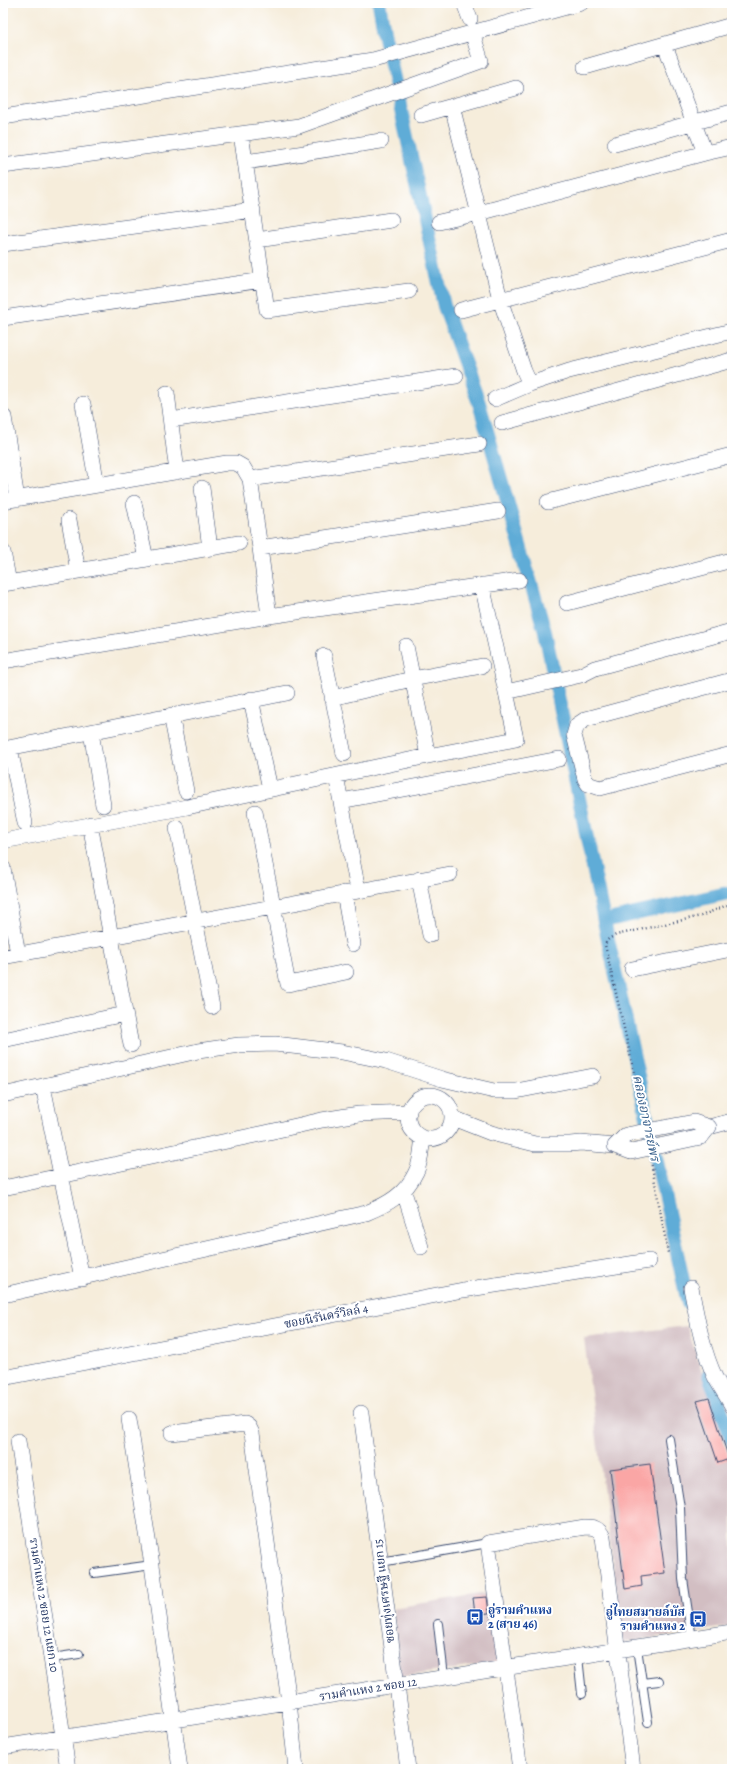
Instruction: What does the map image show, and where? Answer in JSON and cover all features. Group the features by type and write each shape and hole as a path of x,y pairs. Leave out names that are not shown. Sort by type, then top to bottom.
{"street":[{"path":"3,166 299,126 424,82 481,61 464,3"},
{"path":"3,117 373,60 417,48 471,26 581,3"},
{"path":"585,67 732,25"},
{"path":"665,45 705,153"},
{"path":"421,115 516,88"},
{"path":"452,106 480,213 500,299 524,371 530,384"},
{"path":"615,144 732,112"},
{"path":"241,134 268,310 410,291"},
{"path":"246,162 381,141"},
{"path":"439,222 480,213 732,147"},
{"path":"3,244 253,210"},
{"path":"257,240 391,220"},
{"path":"460,310 732,240"},
{"path":"3,318 263,280"},
{"path":"495,398 569,371 732,331"},
{"path":"502,423 732,360"},
{"path":"171,420 456,376"},
{"path":"167,393 177,472"},
{"path":"83,404 97,485"},
{"path":"4,417 10,500 227,463 236,463 243,466 250,479 268,616"},
{"path":"250,479 479,444"},
{"path":"548,502 732,455"},
{"path":"202,488 210,548"},
{"path":"134,503 146,559"},
{"path":"260,548 498,512"},
{"path":"69,520 78,571"},
{"path":"3,552 6,584 239,543"},
{"path":"567,603 732,560"},
{"path":"3,661 268,616 519,580"},
{"path":"3,841 187,807 516,739 482,585"},
{"path":"506,692 581,675 595,668 732,631"},
{"path":"406,646 428,756"},
{"path":"324,656 344,754"},
{"path":"332,698 412,679 482,666"},
{"path":"732,680 586,719 577,725 574,735 585,779 588,784 600,788 732,754"},
{"path":"24,823 7,748 287,693"},
{"path":"251,699 270,789"},
{"path":"171,715 186,791"},
{"path":"91,732 103,804"},
{"path":"341,801 559,760"},
{"path":"336,776 341,801 351,891 353,944"},
{"path":"255,812 288,984 346,972"},
{"path":"90,824 131,1044"},
{"path":"177,828 212,1008"},
{"path":"3,868 18,954"},
{"path":"3,957 194,920 450,874"},
{"path":"419,879 430,934"},
{"path":"632,969 732,949"},
{"path":"3,1040 125,1014"},
{"path":"3,1095 198,1051 239,1045 275,1044 342,1052 386,1061 442,1079 484,1089 506,1091 594,1076"},
{"path":"433,1096 442,1079"},
{"path":"43,1086 82,1278"},
{"path":"433,1096 445,1101 452,1113 452,1120 447,1132 442,1136 436,1139 422,1138 412,1130 408,1119 409,1112 411,1106 421,1098 433,1096"},
{"path":"3,1188 62,1177 322,1120 359,1114 409,1112"},
{"path":"452,1120 458,1120 497,1135 535,1144 552,1145 581,1143 616,1146 626,1135 694,1122 709,1127 732,1121"},
{"path":"3,1295 366,1214 392,1201 404,1192 417,1172 422,1138"},
{"path":"404,1192 421,1247"},
{"name":"ซอยนิรันดร์วิลล์ 4","path":"3,1378 463,1290 649,1261"},
{"path":"691,1288 700,1334 715,1376 731,1402"},
{"name":"ซอยทุ่งเศรษฐี แยก 15","path":"361,1413 408,1769"},
{"path":"129,1418 152,1565 180,1769"},
{"path":"172,1433 245,1424 249,1427 252,1433 289,1702 296,1769"},
{"name":"รามคำแหง 2 ซอย 12 แยก 10","path":"18,1441 68,1769"},
{"path":"520,1769 488,1543 585,1527 594,1527 600,1531 602,1537 633,1769"},
{"name":"รามคำแหง 2 ซอย 12","path":"3,1747 732,1632"}],"lane":[{"path":"669,1439 680,1508 683,1579 692,1639"},
{"path":"381,1562 488,1543"},
{"path":"94,1573 152,1565"},
{"path":"438,1624 444,1677"},
{"path":"637,1648 648,1722"},
{"path":"52,1658 79,1654"},
{"path":"578,1657 582,1694"},
{"path":"642,1683 659,1681"}],"path":[{"path":"644,1124 631,1057 605,945 612,937 701,916 732,903"},
{"path":"651,1160 668,1253"}],"shaded area":[{"path":"687,1326 730,1459 732,1472 732,1626 623,1642 584,1338"},
{"path":"492,1592 502,1662 400,1677 393,1608"}],"building":[{"path":"709,1398 729,1459 718,1463 697,1401"},
{"path":"650,1464 665,1573 641,1576 642,1586 625,1589 610,1469"},
{"path":"487,1597 489,1613 475,1614 473,1598"}],"waterway":[{"path":"379,3 385,37 444,306 479,403 545,632 604,921"},
{"name":"คลองอาจารย์พร","path":"688,1303 604,921 732,892"},
{"name":"คลองอาจารย์พร","path":"709,1375 732,1440"}],"place":[{"name":"อู่รามคำแหง 2 (สาย 46)","path":"475,1617"},
{"name":"อู่ไทยสมายล์บัส รามคำแหง 2","path":"698,1619"}]}
